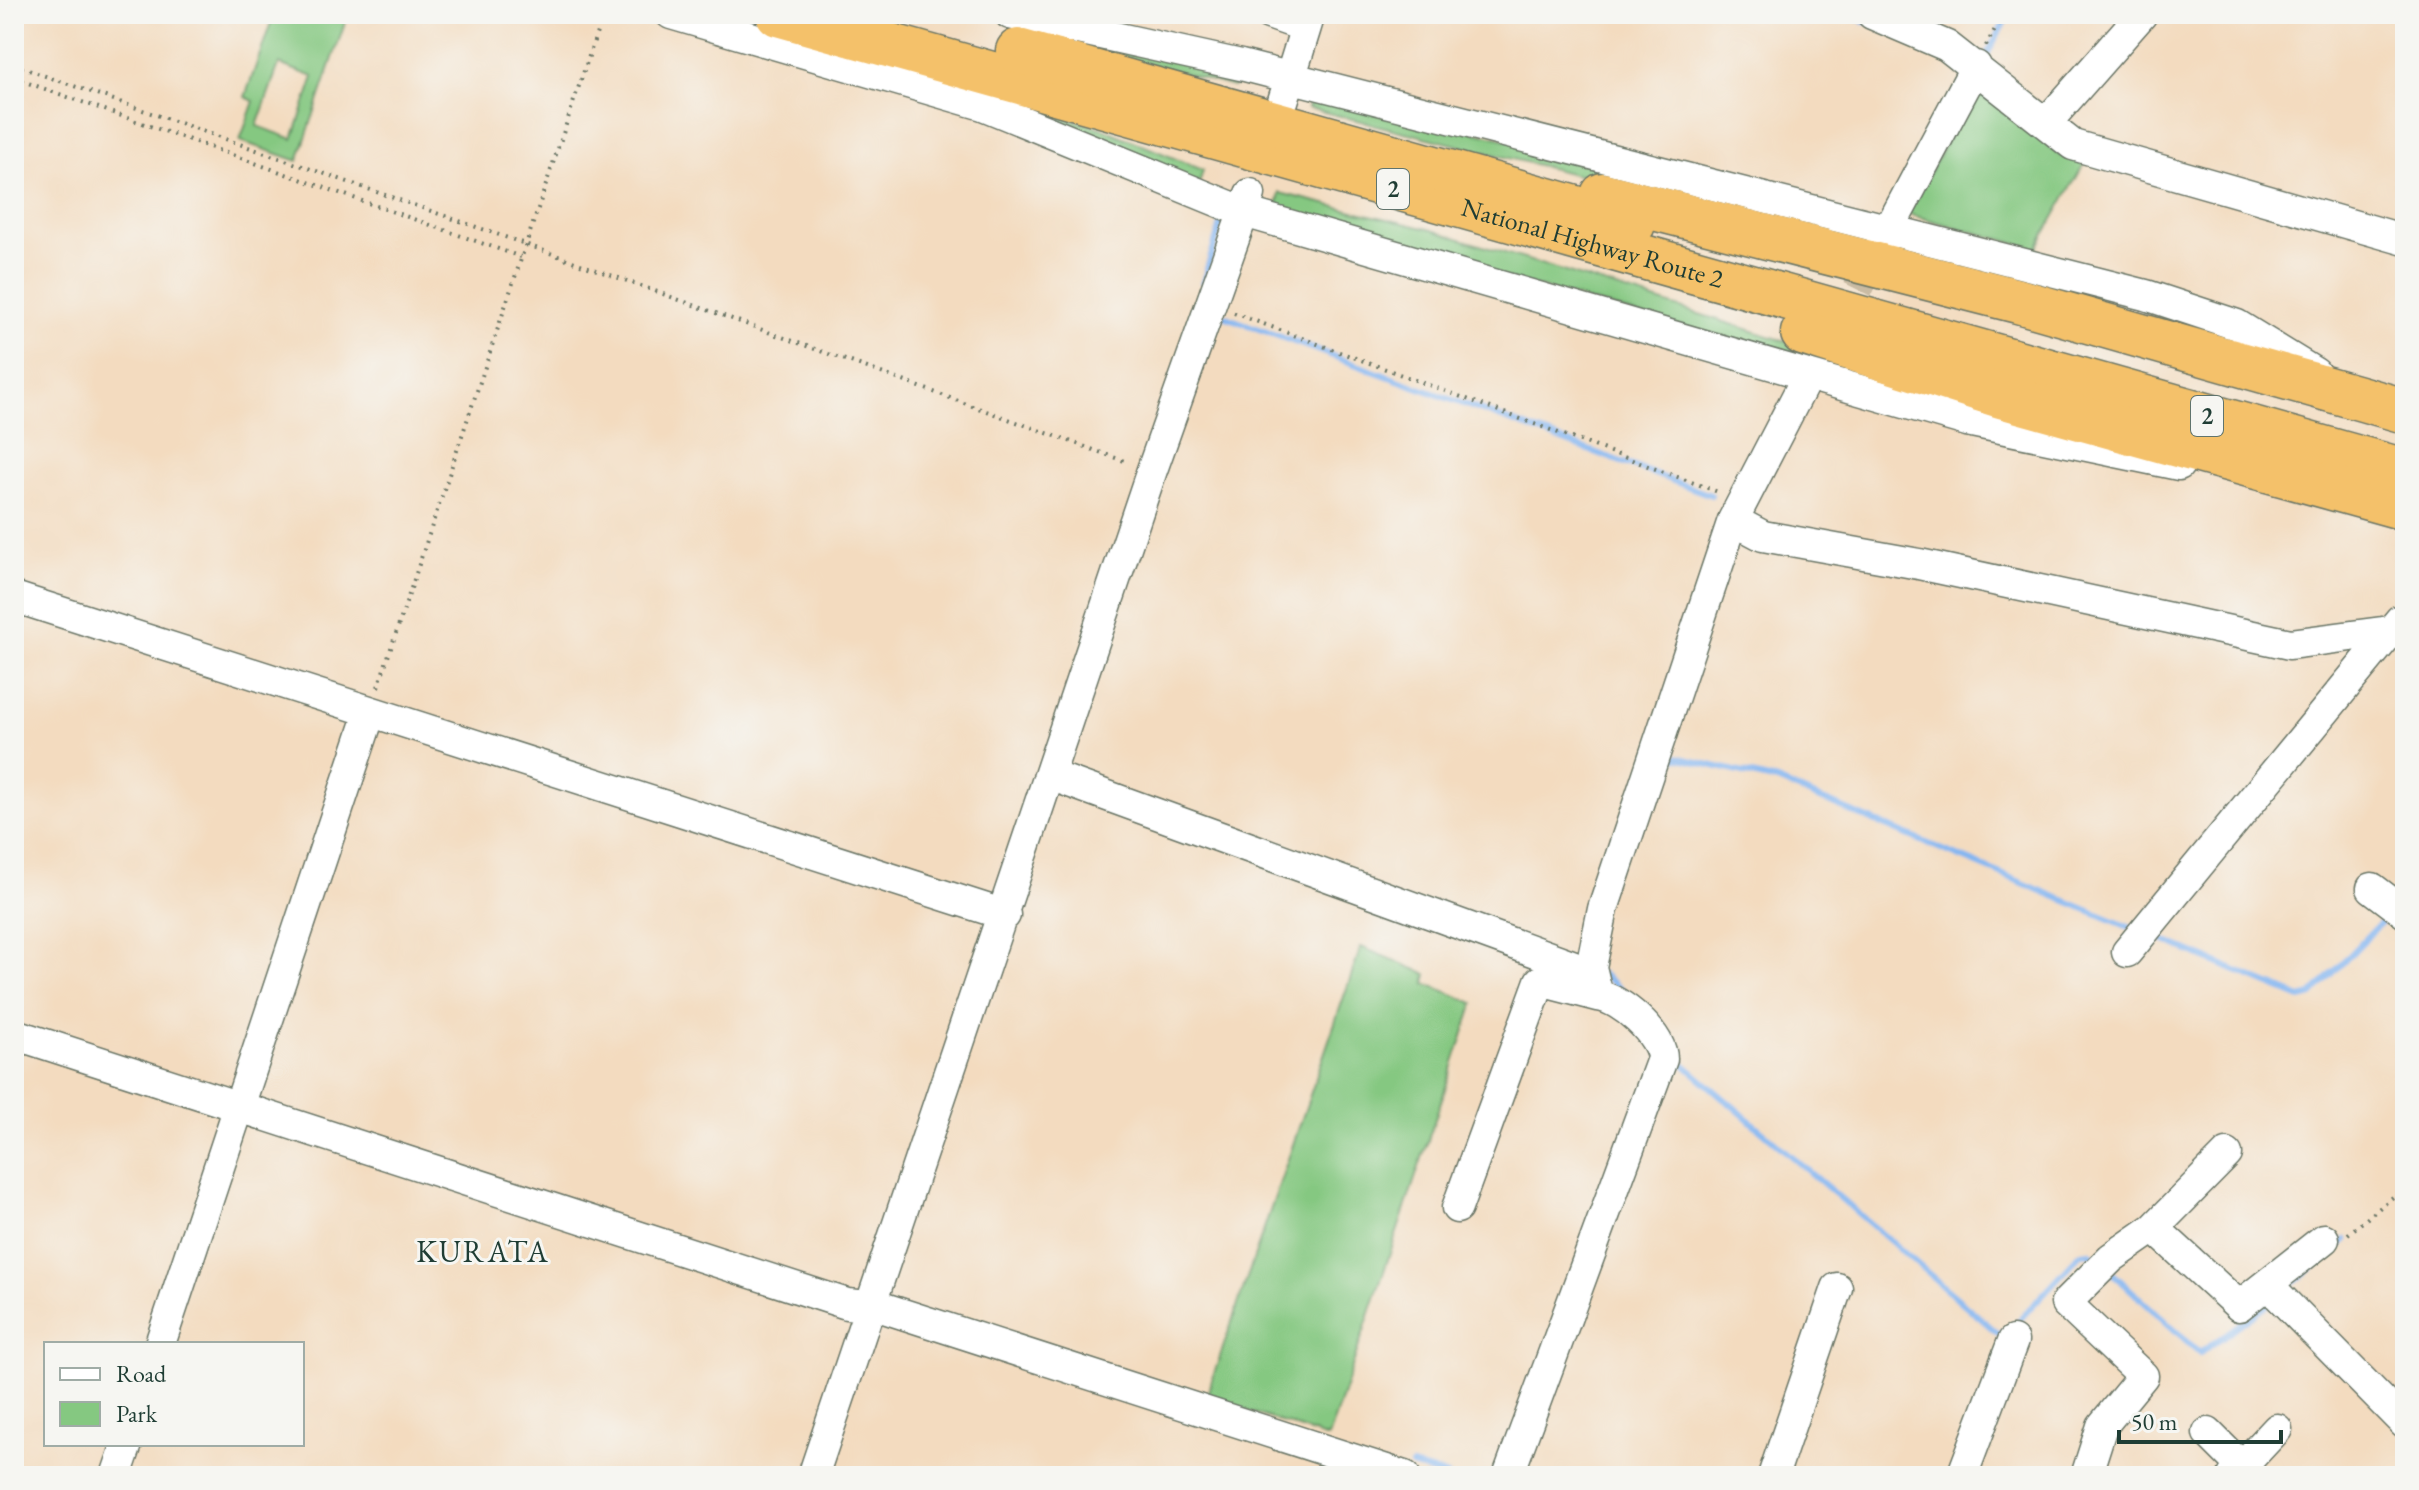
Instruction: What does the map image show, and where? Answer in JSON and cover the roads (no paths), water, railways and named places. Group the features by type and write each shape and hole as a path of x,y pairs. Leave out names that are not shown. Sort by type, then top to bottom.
{"highway":[{"name":"National Highway Route 2","path":"778,14 1487,216 2405,442"},
{"name":"National Highway Route 2","path":"888,14 1192,100 2013,346 2402,495"},
{"path":"1192,100 1573,187 2105,325 2386,406"},
{"path":"1487,216 1535,248 2001,396 2402,495"}],"street":[{"path":"671,14 983,105 1247,202 1816,370 1982,424 2402,495"},
{"path":"1010,14 1286,89 1883,240 1948,242 2146,295 2237,325 2303,368 2386,406"},
{"path":"1872,14 1947,46 2047,122 2064,139 2083,149 2405,240"},
{"path":"2047,122 2142,14"},
{"path":"1286,89 1295,20"},
{"path":"1883,240 1976,66"},
{"path":"813,1476 862,1305 996,912 1050,775 1209,304 1247,202"},
{"path":"1948,242 2006,266 2069,285 2083,295 2105,325"},
{"path":"1594,979 1603,909 1738,511 1816,370"},
{"path":"1738,511 1763,536 1919,564 2290,644 2402,623"},
{"path":"14,597 996,912"},
{"path":"2138,939 2402,623"},
{"path":"161,1342 370,713"},
{"path":"1050,775 1566,963 1594,979 1656,1037 1662,1049 1662,1059 1508,1476"},
{"path":"1457,1208 1540,981 1594,979"},
{"path":"14,1034 238,1109 862,1305 1363,1470 1405,1476"},
{"path":"2086,1476 2102,1426 2143,1376 2066,1303 2103,1265 2154,1228 2227,1154"},
{"path":"2154,1228 2239,1306 2274,1292 2324,1239"},
{"path":"1773,1476 1837,1288"},
{"path":"2274,1292 2405,1424"},
{"path":"1962,1476 2013,1341"},
{"path":"2208,1433 2242,1473 2277,1429"},
{"path":"116,1476 126,1446"}],"waterway":[{"path":"1844,14 1866,22"},
{"path":"1983,62 2009,14"},
{"path":"1203,282 1222,220"},
{"path":"1218,314 1711,495"},
{"path":"1664,754 1777,781 2136,930"},
{"path":"2150,935 2301,998 2312,995 2391,912"},
{"path":"1602,974 1624,992"},
{"path":"1673,1059 1679,1060 1999,1334 2010,1330 2081,1253 2089,1252 2098,1260"},
{"path":"2284,1291 2346,1240"},
{"path":"2109,1270 2200,1353 2272,1301"},
{"path":"1412,1466 1447,1476"}],"tunnel":[{"path":"1838,330 1877,251"}],"district":[{"name":"KURATA","path":"483,1252"}]}
